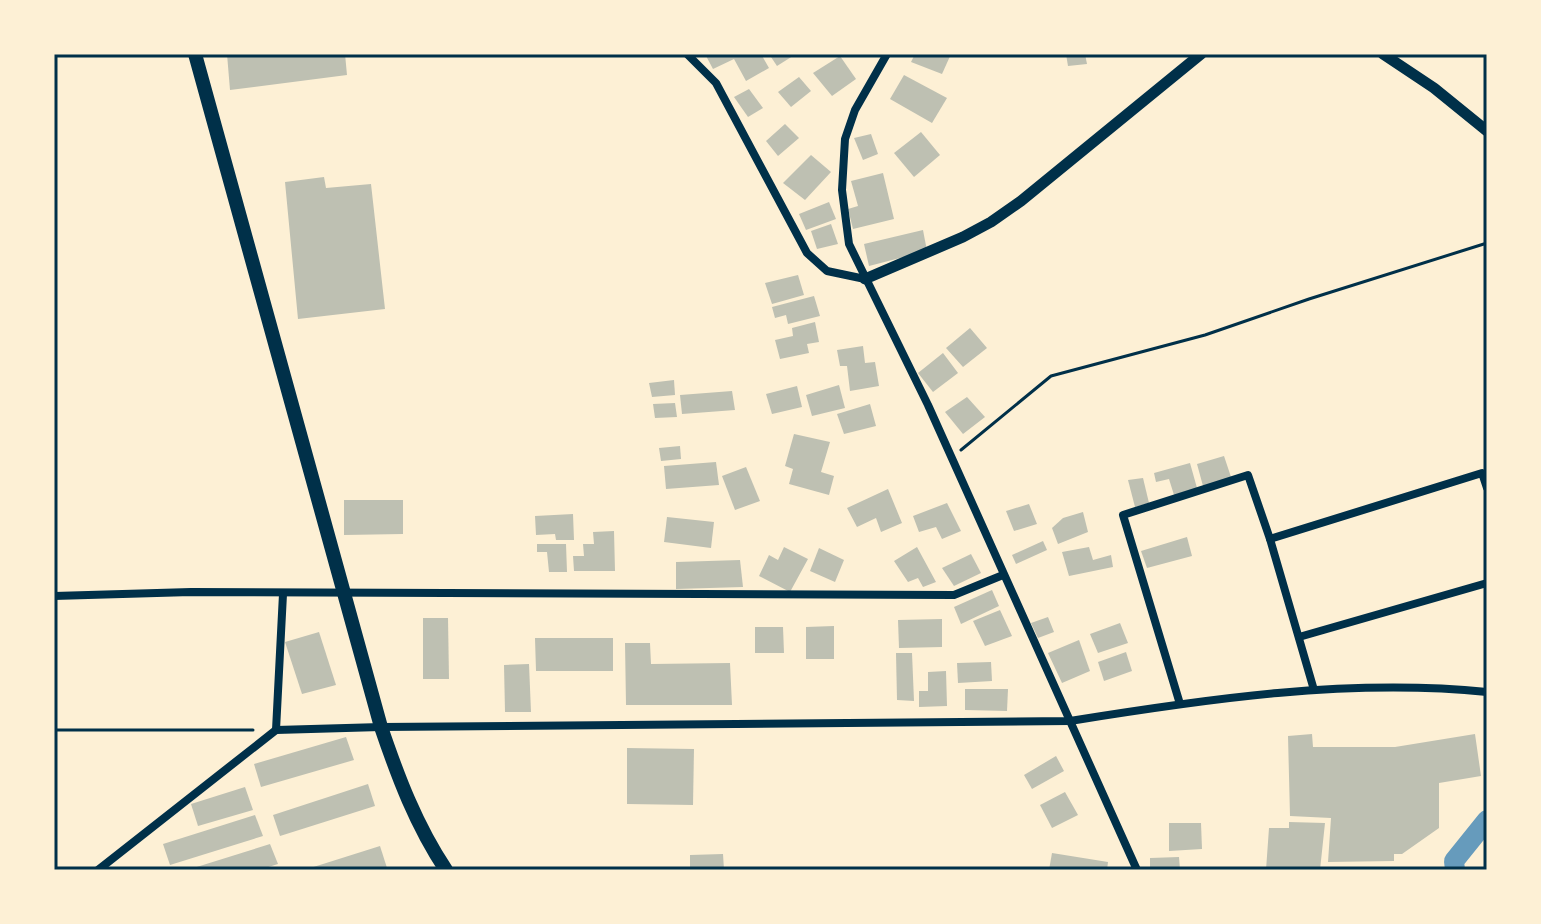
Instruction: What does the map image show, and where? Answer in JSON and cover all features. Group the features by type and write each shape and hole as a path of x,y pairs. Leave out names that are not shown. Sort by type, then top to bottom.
{"main road":[{"path":"195,54 381,727 402,789 427,842 446,870"}],"street":[{"path":"687,54 716,83 807,253 827,271 865,279 991,222 1201,54"},
{"path":"887,54 855,110 845,139 842,190 849,244 951,458 1137,870"},
{"path":"1383,54 1434,88 1487,131"},
{"path":"1270,539 1482,473 1487,488"},
{"path":"1180,704 1123,515 1248,475 1314,690"},
{"path":"54,596 191,592 954,595 1003,575"},
{"path":"1299,637 1487,583"},
{"path":"276,730 283,594"},
{"path":"98,870 276,730 1070,721 1180,704 1314,690 1455,689 1487,692"}],"path":[{"path":"951,458 1051,376 1205,335 1487,243"},
{"path":"54,730 276,730"}],"building":[{"path":"227,54 345,54 347,75 230,90"},
{"path":"705,54 761,54 769,68 746,81 734,59 713,69"},
{"path":"769,54 796,54 777,66"},
{"path":"915,54 951,54 942,74 911,62"},
{"path":"1066,54 1085,54 1087,64 1068,66"},
{"path":"840,56 856,79 832,96 813,73"},
{"path":"904,75 947,98 932,123 890,99"},
{"path":"799,77 811,91 791,107 778,92"},
{"path":"749,89 763,108 748,117 734,97"},
{"path":"785,124 799,138 778,156 766,141"},
{"path":"921,132 940,155 914,177 894,153"},
{"path":"871,134 878,154 863,160 854,138"},
{"path":"811,155 831,172 805,200 783,183"},
{"path":"883,173 894,219 853,229 848,209 858,206 851,181"},
{"path":"324,177 326,188 371,184 385,309 298,319 285,182"},
{"path":"829,202 836,219 806,230 799,214"},
{"path":"831,224 838,244 817,249 811,231"},
{"path":"923,230 927,251 869,266 864,244"},
{"path":"798,275 804,295 772,304 765,283"},
{"path":"814,296 820,316 788,324 786,315 775,318 772,307"},
{"path":"815,322 819,342 807,344 809,353 780,359 775,340 793,336 792,328"},
{"path":"970,328 987,348 963,367 946,348"},
{"path":"863,346 865,363 875,362 879,386 850,391 847,366 840,366 837,350"},
{"path":"943,353 958,373 933,392 918,373"},
{"path":"674,380 675,395 652,397 649,383"},
{"path":"839,385 845,408 812,416 806,395"},
{"path":"797,386 802,407 772,414 766,394"},
{"path":"732,391 735,410 682,414 680,395"},
{"path":"967,397 985,417 963,434 945,412"},
{"path":"675,403 677,417 655,418 653,404"},
{"path":"870,404 876,426 844,434 837,414"},
{"path":"794,434 830,442 821,472 834,476 829,495 789,484 793,469 785,466"},
{"path":"680,446 681,459 661,461 659,448"},
{"path":"1224,456 1231,477 1203,486 1197,464"},
{"path":"716,462 719,485 666,489 664,466"},
{"path":"1190,463 1197,488 1174,495 1169,479 1156,482 1154,473"},
{"path":"746,467 760,501 735,510 722,476"},
{"path":"1143,478 1149,503 1135,507 1128,480"},
{"path":"888,489 902,523 881,532 876,518 857,527 847,508"},
{"path":"344,500 403,500 403,534 344,535"},
{"path":"947,503 961,531 942,539 936,527 919,532 913,516"},
{"path":"1029,504 1037,524 1014,531 1006,511"},
{"path":"1083,512 1088,532 1058,544 1052,528 1063,518"},
{"path":"573,514 574,540 556,540 555,534 536,535 535,516"},
{"path":"667,517 714,522 711,548 664,542"},
{"path":"614,531 615,571 574,571 573,556 584,556 583,544 594,544 593,532"},
{"path":"1187,537 1192,556 1147,568 1141,551"},
{"path":"1043,541 1047,550 1016,564 1012,555"},
{"path":"537,544 566,544 567,572 549,572 547,552 537,552"},
{"path":"784,547 808,559 790,592 759,576 769,555 778,560"},
{"path":"917,547 936,582 923,587 918,578 908,582 894,561"},
{"path":"1089,547 1093,560 1111,555 1113,567 1069,576 1062,552"},
{"path":"819,548 844,560 835,582 810,571"},
{"path":"971,554 981,573 954,586 942,568"},
{"path":"740,560 743,587 676,589 676,562"},
{"path":"992,590 999,606 961,624 954,607"},
{"path":"1000,610 1012,636 985,646 973,621"},
{"path":"1048,617 1054,632 1038,638 1031,623"},
{"path":"423,618 448,618 449,679 423,679"},
{"path":"942,619 942,647 899,648 898,620"},
{"path":"1120,623 1128,643 1098,653 1090,634"},
{"path":"834,626 834,659 806,659 806,627"},
{"path":"755,627 783,627 784,653 755,653"},
{"path":"319,632 336,685 302,694 285,642"},
{"path":"535,638 613,638 613,671 536,671"},
{"path":"1079,640 1090,671 1062,683 1048,653"},
{"path":"625,643 650,643 651,664 730,663 732,705 626,705"},
{"path":"1126,652 1132,671 1104,681 1098,662"},
{"path":"896,653 912,653 914,701 897,700"},
{"path":"991,662 992,681 958,683 957,663"},
{"path":"529,664 531,712 505,712 504,665"},
{"path":"946,671 947,706 919,707 919,691 928,691 928,672"},
{"path":"965,689 1008,689 1007,711 965,710"},
{"path":"1312,734 1313,747 1395,747 1475,734 1481,776 1439,783 1439,828 1402,854 1394,854 1394,861 1328,862 1331,818 1290,816 1288,736"},
{"path":"346,737 354,760 261,787 254,764"},
{"path":"627,748 694,749 693,805 627,804"},
{"path":"1056,756 1064,771 1032,789 1024,775"},
{"path":"368,784 375,806 280,836 273,815"},
{"path":"245,787 253,810 198,826 191,804"},
{"path":"1065,792 1078,815 1052,828 1040,805"},
{"path":"255,815 263,836 170,865 163,844"},
{"path":"1289,822 1325,823 1320,870 1266,870 1269,828 1289,828"},
{"path":"1169,823 1201,823 1202,849 1169,851"},
{"path":"270,844 278,864 259,870 187,870"},
{"path":"380,846 387,868 304,870"},
{"path":"1052,853 1108,862 1107,870 1049,870"},
{"path":"723,854 724,870 690,870 690,855"},
{"path":"1179,857 1180,870 1150,870 1150,858"}],"waterway":[{"path":"1455,870 1454,861 1487,820"}]}
